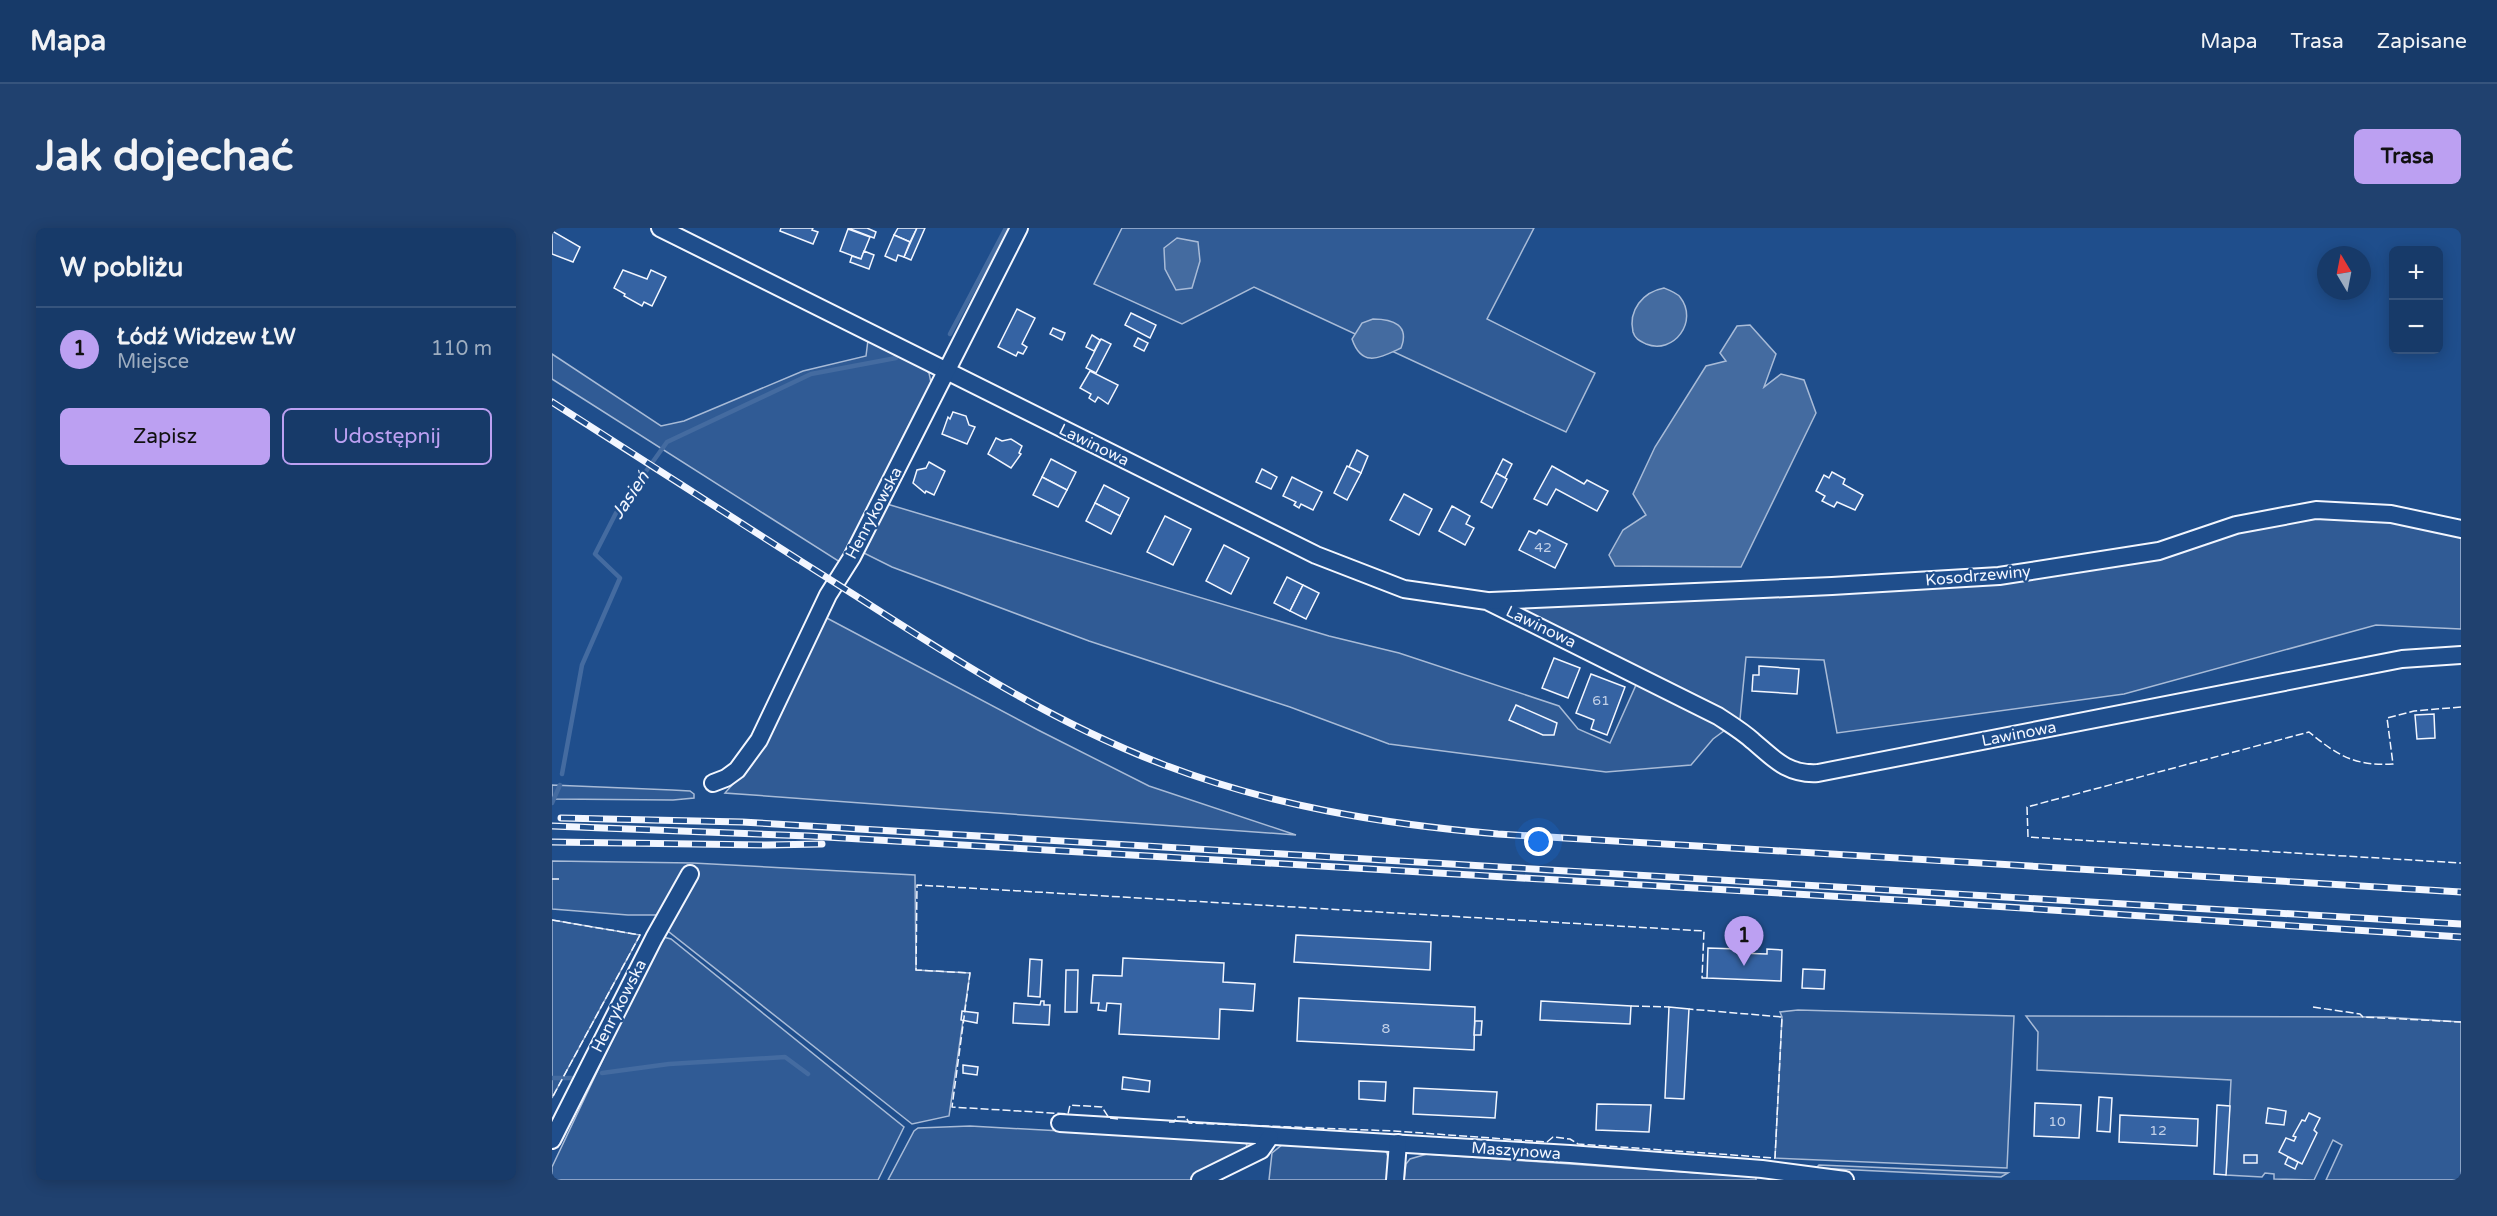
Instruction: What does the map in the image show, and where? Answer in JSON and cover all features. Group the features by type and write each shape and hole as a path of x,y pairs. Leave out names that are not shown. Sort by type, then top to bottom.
{"street":[{"name":"Lawinowa","path":"660,228 1316,555 1404,589 1487,601 1718,716 1745,734 1776,763 1792,771 1805,774 2402,659 2461,655"},
{"name":"Henrykowska","path":"713,783 737,770 759,740 828,595 852,558 1019,228"},
{"name":"Kosodrzewiny","path":"1487,601 1820,587 1999,576 2159,551 2236,525 2316,510 2391,514 2461,529"},
{"name":"Henrykowska","path":"552,1140 654,938 690,874"},
{"name":"Maszynowa","path":"1060,1123 1398,1143 1762,1169 1845,1180"},
{"path":"1200,1180 1261,1150 1270,1137"},
{"path":"1395,1180 1398,1143"}],"shaded area":[{"path":"1122,228 1534,228 1487,319 1595,373 1566,432 1254,287 1182,324 1094,284"},
{"path":"1177,238 1198,242 1200,261 1192,288 1176,290 1165,269 1164,248"},
{"path":"1664,288 1680,297 1687,316 1685,325 1681,334 1666,345 1646,344 1638,340 1633,332 1635,309 1650,293"},
{"path":"1373,319 1387,320 1398,325 1403,334 1401,348 1372,358 1361,354 1352,339 1362,323"},
{"path":"1750,325 1776,354 1764,387 1781,374 1804,380 1816,413 1741,567 1615,566 1609,555 1623,530 1646,515 1633,494 1655,447 1706,366 1726,361 1720,353 1737,326"},
{"path":"868,340 923,367 929,373 932,387 873,497 887,504 1329,636 1399,653 1559,706 1578,729 1610,743 1640,676 1487,601 1999,576 2316,510 2461,529 2461,629 2376,625 2124,694 1837,733 1824,660 1746,657 1740,719 1713,739 1691,765 1606,772 1389,744 1290,707 1089,641 892,567 852,547 843,564 552,379 552,354 661,426 684,421 803,371 866,356"},
{"path":"823,616 1149,786 1296,835 725,793 752,762"},
{"path":"552,785 690,791 694,794 694,798 673,800 552,799"},
{"path":"552,861 693,863 915,875 916,970 970,973 949,1116 912,1124 659,924 667,910 657,915 628,915 552,909"},
{"path":"552,920 640,935 552,1098"},
{"path":"663,937 671,939 904,1127 878,1180 552,1180 552,1167 660,939"},
{"path":"1798,1010 2014,1016 2007,1168 1775,1158 1782,1017 1780,1012"},
{"path":"2026,1016 2385,1017 2461,1022 2461,1180 2326,1180 2342,1145 2333,1140 2314,1180 2274,1179 2274,1174 2265,1173 2262,1177 2226,1175 2231,1080 2037,1070 2038,1032"},
{"path":"970,1126 1244,1141 1247,1145 1243,1154 1190,1180 888,1180 914,1131 918,1128"},
{"path":"1291,1143 1386,1151 1390,1163 1388,1180 1269,1180 1272,1153 1282,1145"},
{"path":"1427,1154 1756,1177 1756,1180 1404,1180 1406,1164 1410,1159"},
{"path":"1819,1165 2008,1173 2001,1177 1816,1168"}],"building":[{"path":"781,228 813,228 812,230 818,232 813,244 780,231"},
{"path":"848,228 867,228 876,232 874,238"},
{"path":"898,228 917,228 910,242 894,235"},
{"path":"917,228 925,228 911,260 904,257"},
{"path":"848,229 870,237 861,259 840,251"},
{"path":"552,231 580,247 573,262 552,254"},
{"path":"894,235 910,242 904,257 898,255 896,261 885,256"},
{"path":"864,251 874,255 869,269 850,262 852,256 861,259"},
{"path":"623,270 647,279 651,270 666,277 652,306 644,302 642,306 614,288"},
{"path":"1017,309 1035,318 1022,344 1027,347 1023,354 1018,352 1016,356 998,347"},
{"path":"1131,313 1156,325 1150,338 1125,325"},
{"path":"1053,328 1065,333 1062,340 1050,334"},
{"path":"1092,335 1100,340 1094,351 1086,347"},
{"path":"1138,338 1148,343 1144,351 1134,346"},
{"path":"1101,339 1111,344 1096,373 1086,368"},
{"path":"1090,371 1118,385 1108,404 1098,397 1095,402 1089,398 1091,394 1080,388"},
{"path":"953,412 966,416 969,425 975,427 967,444 942,434 948,417 950,419"},
{"path":"996,438 1002,441 1011,439 1022,446 1019,453 1021,454 1011,468 988,454"},
{"path":"1357,450 1368,456 1361,473 1349,467"},
{"path":"1051,459 1076,472 1067,490 1042,477"},
{"path":"1503,459 1512,464 1505,478 1496,473"},
{"path":"929,462 945,471 934,495 926,491 925,493 913,483 917,470 926,468"},
{"path":"1347,466 1361,473 1347,500 1334,493"},
{"path":"1552,466 1584,484 1587,480 1608,491 1597,511 1556,489 1547,505 1534,499"},
{"path":"1262,469 1277,477 1271,489 1256,482"},
{"path":"1832,472 1845,479 1843,484 1863,495 1855,510 1837,502 1834,507 1822,501 1825,496 1816,491 1824,475 1829,478"},
{"path":"1496,473 1507,479 1492,508 1481,502"},
{"path":"1042,477 1067,490 1058,507 1033,495"},
{"path":"1292,477 1322,492 1313,510 1301,504 1299,508 1294,505 1296,502 1283,496"},
{"path":"1104,485 1129,498 1120,516 1095,503"},
{"path":"1404,494 1432,509 1419,535 1390,520"},
{"path":"1095,503 1120,516 1111,534 1086,521"},
{"path":"1452,506 1470,516 1466,524 1474,528 1465,545 1439,531"},
{"path":"1165,516 1191,529 1173,565 1147,552"},
{"path":"1539,530 1567,544 1555,568 1519,550 1529,531 1536,534"},
{"path":"1224,545 1249,558 1231,594 1206,581"},
{"path":"1287,577 1303,585 1290,611 1274,603"},
{"path":"1303,585 1319,593 1306,619 1290,611"},
{"path":"1554,658 1580,668 1568,698 1542,688"},
{"path":"1759,666 1799,669 1797,694 1752,691 1753,675 1759,675"},
{"path":"1591,674 1625,687 1607,735 1591,729 1594,720 1576,713"},
{"path":"1516,705 1557,723 1554,735 1543,735 1509,720"},
{"path":"2434,714 2435,738 2417,739 2415,715"},
{"path":"1296,935 1431,942 1430,970 1294,962"},
{"path":"1708,948 1738,949 1737,953 1767,954 1767,949 1782,950 1781,981 1707,978"},
{"path":"1123,958 1224,963 1223,982 1255,984 1253,1011 1220,1009 1219,1039 1119,1034 1121,1004 1107,1003 1106,1011 1098,1010 1099,1003 1091,1003 1093,975 1122,976"},
{"path":"1030,959 1042,960 1040,997 1028,996"},
{"path":"1803,969 1825,970 1824,989 1802,988"},
{"path":"1066,970 1078,970 1077,1012 1065,1012"},
{"path":"1299,998 1475,1007 1474,1050 1297,1041"},
{"path":"1041,1001 1044,1001 1044,1005 1050,1005 1049,1025 1013,1023 1014,1003 1040,1005"},
{"path":"1541,1001 1631,1006 1630,1024 1540,1020"},
{"path":"1669,1007 1689,1009 1684,1099 1665,1098"},
{"path":"962,1011 978,1013 977,1023 961,1020"},
{"path":"1475,1021 1482,1021 1481,1035 1474,1035"},
{"path":"963,1065 978,1067 977,1075 963,1073"},
{"path":"1123,1077 1150,1081 1149,1092 1122,1089"},
{"path":"1359,1081 1386,1082 1385,1101 1359,1099"},
{"path":"1414,1088 1497,1092 1495,1118 1413,1114"},
{"path":"2099,1097 2112,1098 2110,1132 2097,1131"},
{"path":"2035,1103 2081,1105 2079,1138 2034,1136"},
{"path":"1597,1104 1651,1105 1649,1132 1596,1130"},
{"path":"2217,1105 2230,1106 2226,1175 2214,1174"},
{"path":"2268,1108 2286,1111 2284,1125 2266,1123"},
{"path":"2309,1113 2320,1118 2314,1130 2317,1133 2302,1164 2279,1152 2286,1138 2294,1141 2296,1137 2293,1136"},
{"path":"2120,1115 2198,1119 2197,1146 2119,1142"},
{"path":"2244,1155 2257,1155 2257,1163 2244,1163"},
{"path":"2288,1157 2298,1162 2295,1169 2285,1164"}],"waterway":[{"name":"Jasień","path":"950,334 1006,228"},
{"name":"Jasień","path":"562,774 582,665 620,578 595,554 616,513 667,442 811,374 896,358"},
{"path":"552,803 560,785"},
{"path":"602,1073 669,1064 785,1057 808,1074"},
{"path":"552,1078 572,1078"}],"railway":[{"path":"552,402 1004,688 1082,729 1162,764 1203,779 1286,802 1370,819 1498,834 2461,892"},
{"path":"561,818 742,822 2461,924"},
{"path":"552,826 809,836 1915,901 2461,937"},
{"path":"552,842 822,844"}],"fence":[{"path":"2461,707 2414,711 2387,718 2393,764 2368,763 2348,758 2309,732 2027,807 2028,837 2461,863"},
{"path":"552,879 559,879"},
{"path":"1118,1119 1109,1118 1102,1107 1070,1105 1068,1114 952,1107 970,973 916,970 917,885 1704,931 1702,978 1707,978"},
{"path":"552,920 640,935 552,1098"},
{"path":"1631,1006 1669,1007"},
{"path":"2313,1007 2360,1014 2363,1017 2461,1022"},
{"path":"1169,1122 1174,1122 1177,1117 1186,1117 1189,1123 1394,1131 1547,1142 1553,1137 1570,1139 1578,1144 1775,1158 1782,1017 1689,1009"}],"place":[{"name":"Łódź Widzew ŁW","path":"1744,966"}]}
